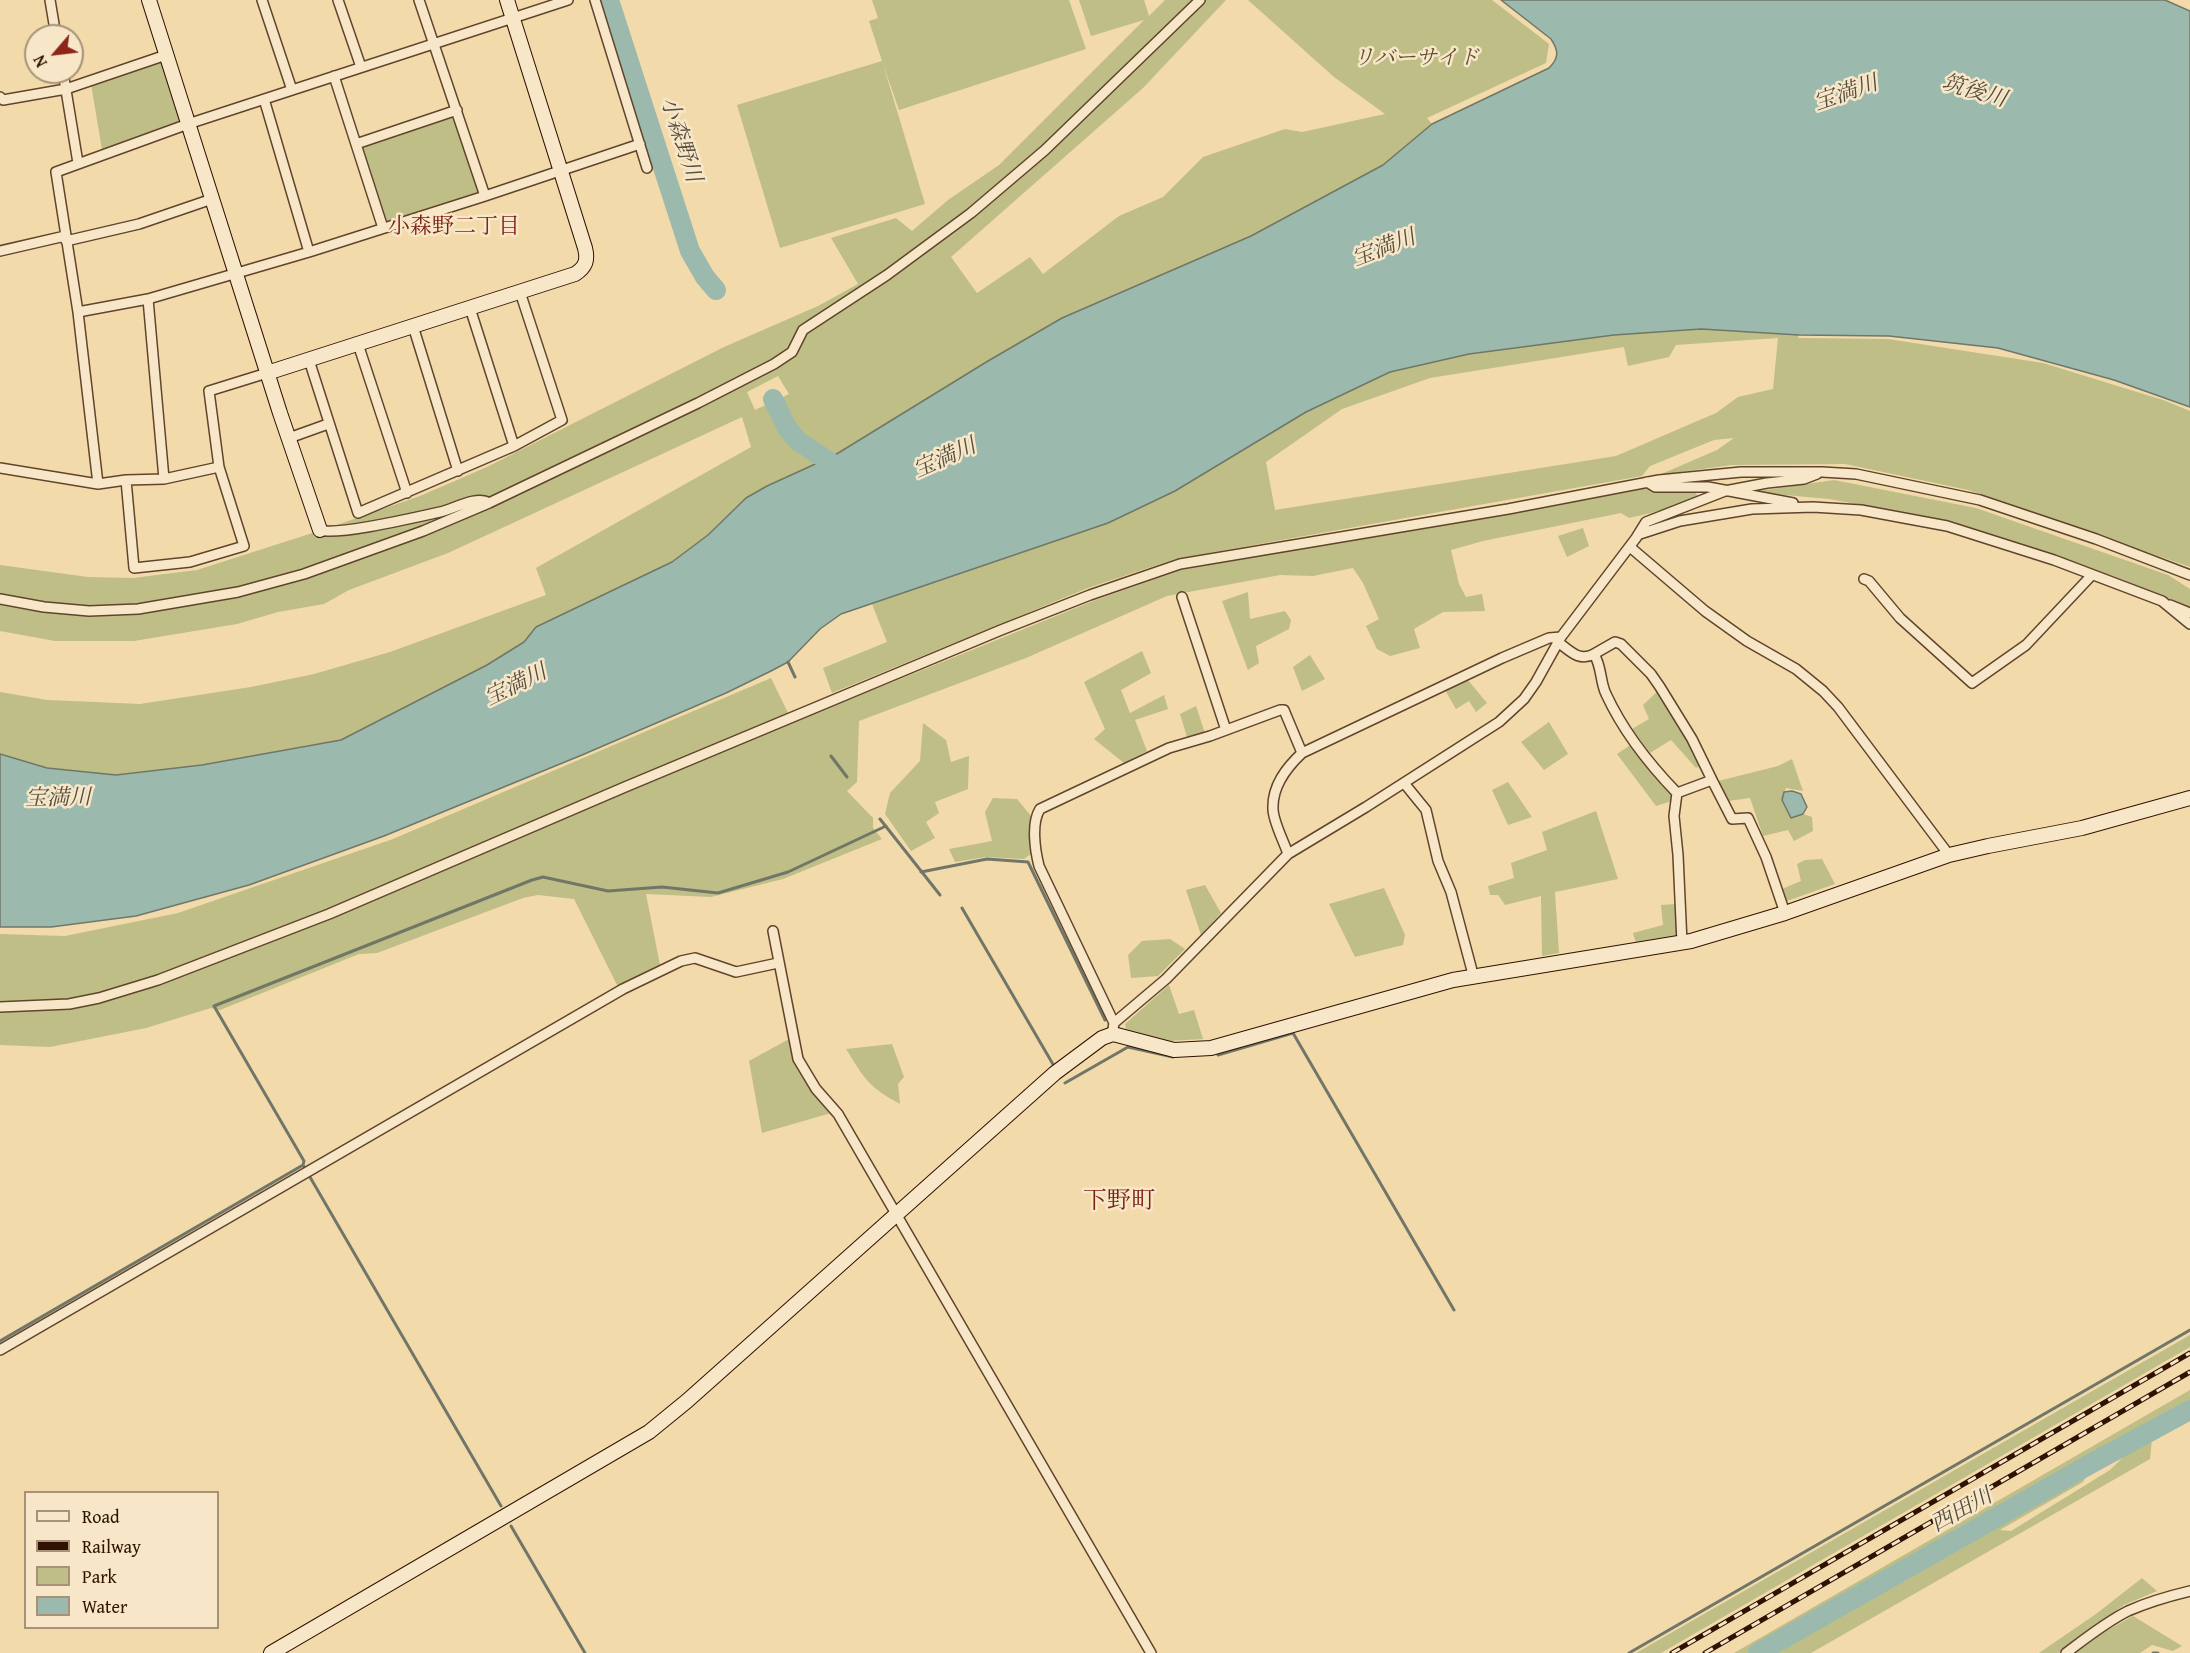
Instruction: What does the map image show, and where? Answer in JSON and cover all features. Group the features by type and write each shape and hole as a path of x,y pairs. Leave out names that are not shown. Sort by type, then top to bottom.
{"street":[{"path":"50,0 54,24"},
{"path":"148,0 267,373 320,530 327,533 353,529 442,511 478,501 484,500 489,503"},
{"path":"262,0 292,90"},
{"path":"338,0 361,67"},
{"path":"419,0 484,196"},
{"path":"126,480 134,568 190,562 244,546 219,467 209,391 575,274 585,265 587,256 585,248 507,0"},
{"path":"98,484 78,312 56,172 188,124 568,0"},
{"path":"595,0 648,168"},
{"path":"0,599 44,607 89,611 138,609 238,592 304,574 423,531 489,503 708,398 774,364 792,352 802,330 887,275 971,213 1045,150 1200,0"},
{"path":"0,97 3,100 66,89 166,56"},
{"path":"334,76 383,228"},
{"path":"65,84 78,163"},
{"path":"264,99 309,252"},
{"path":"356,144 457,110"},
{"path":"78,312 148,299 309,252 640,144"},
{"path":"0,251 139,224 212,199"},
{"path":"309,360 358,513 514,446 562,420 520,292"},
{"path":"148,299 165,479"},
{"path":"471,308 514,446"},
{"path":"413,326 459,471"},
{"path":"358,344 407,493"},
{"path":"289,438 328,424"},
{"path":"0,468 98,484 126,480 165,479 219,467"},
{"path":"0,1008 69,1004 158,980 329,914 1001,630 1090,595 1180,564 1508,509 1647,482 1742,472 1822,472 1856,474 1980,500 2187,573 2190,583"},
{"path":"271,1653 649,1432 1055,1073 1113,1029 1166,979 1288,854 1499,722 1524,699 1560,640 1640,534 1646,522 1725,492 1767,483 1804,479 1822,472"},
{"path":"1647,482 1655,487 1708,487 1813,507"},
{"path":"1640,534 1680,521 1752,509 1813,507 1861,510 1947,526 2054,560 2190,613"},
{"path":"1630,547 1713,616 1747,641 1796,669 1823,691 1848,720 1949,855"},
{"path":"1864,579 1869,580 1900,618 1972,683 2026,645 2091,576"},
{"path":"1182,597 1226,730"},
{"path":"2162,602 2190,624"},
{"path":"1288,854 1272,811 1278,784 1287,769 1302,753 1549,638 1560,640 1578,657 1587,658 1615,642 1621,644 1651,674 1692,739 1732,819 1748,818 1766,857 1785,913"},
{"path":"1594,654 1599,662 1605,692 1625,730 1677,793"},
{"path":"1302,753 1284,710 1280,710 1169,748 1040,809 1035,815 1036,854 1039,866 1113,1029 1174,1050 1211,1048 1453,980 1682,943 1785,913 1949,855 2082,828 2190,798"},
{"path":"1677,793 1712,780"},
{"path":"1404,783 1426,810 1438,861 1452,892 1474,978"},
{"path":"1677,793 1674,816 1682,943"},
{"path":"773,931 798,1059 816,1089 838,1114 1151,1653"},
{"path":"0,1350 622,988 681,961 695,958 736,972 778,963"},
{"path":"2066,1653 2089,1635 2127,1612 2158,1599 2190,1591"}],"green space":[{"path":"872,0 1069,0 1086,49 899,110 883,64 925,204 780,248 737,105 882,61 869,21 878,18"},
{"name":"リバーサイド","path":"1079,0 1144,0 1149,16 1165,0 1226,0 1143,88 951,257 977,293 1030,257 1043,274 1119,216 1163,197 1203,157 1285,129 1302,132 1385,114 1334,77 1248,0 1492,0 1549,44 1546,63 1427,118 1432,124 1383,165 1251,236 1062,318 835,455 746,498 708,535 672,562 536,627 524,642 487,665 341,740 202,765 116,775 47,768 0,754 0,692 47,700 140,704 251,687 314,674 390,652 546,595 536,568 751,447 742,417 448,553 349,590 324,604 278,612 237,624 134,641 55,641 0,631 0,565 88,577 133,578 197,570 420,496 487,467 724,347 818,306 858,284 831,238 896,218 912,231 948,200 999,165 1144,20 1091,36","holes":["778,376 789,394 755,410 747,392"]},
{"path":"164,60 184,122 102,150 91,84"},
{"path":"453,114 481,196 385,226 359,145"},
{"path":"1701,329 1799,335 1798,338 1888,339 2043,363 2163,400 2190,411 2190,567 1968,490 1845,464 1732,465 1659,475 1717,450 1734,438 1714,440 1650,466 1642,476 1175,559 1088,588 832,693 823,668 887,642 872,604 1108,523 1175,491 1306,412 1390,372 1469,354 1614,335","holes":["1778,338 1773,389 1738,397 1716,413 1616,456 1275,510 1266,462 1342,409 1430,378 1624,347 1628,366 1669,357 1676,345"]},
{"path":"1834,480 1976,508 2168,575 2190,589 2190,607 2113,576 1952,522 1829,499 1752,492"},
{"path":"1648,488 1669,493 1694,492 1701,498 1629,518 1621,513 1483,541 1451,550 1459,584 1466,597 1482,594 1485,611 1443,612 1414,629 1420,648 1390,656 1377,649 1366,626 1379,619 1363,583 1353,568 1313,576 1280,575 1167,596 1026,658 859,721 857,782 847,791 873,818 873,828 882,839 783,879 711,897 646,894 660,965 618,987 574,899 538,895 523,898 377,953 359,954 220,1010 211,1008 146,1028 50,1047 0,1045 0,934 65,936 178,913 393,839 771,678 788,713 774,719 779,728 1093,601 1181,570"},
{"path":"1583,528 1589,546 1567,557 1558,536"},
{"path":"1248,592 1250,619 1285,611 1291,620 1289,629 1256,646 1259,663 1248,670 1222,601"},
{"path":"1142,651 1151,673 1121,690 1130,713 1164,695 1168,709 1135,720 1147,751 1124,763 1094,739 1105,729 1084,682"},
{"path":"1310,655 1325,679 1302,691 1293,667"},
{"path":"1467,679 1487,703 1476,712 1469,701 1456,709 1445,690"},
{"path":"1659,690 1702,765 1696,768 1671,740 1650,753 1632,729 1649,719 1643,705"},
{"path":"1196,706 1205,733 1187,737 1180,714"},
{"path":"1549,722 1568,754 1544,770 1521,742"},
{"path":"923,723 946,740 951,762 969,756 968,789 935,802 939,813 926,822 935,838 911,851 885,814 890,793 920,761"},
{"path":"1632,744 1673,795 1672,801 1656,806 1617,754"},
{"path":"1792,759 1803,791 1786,788 1782,800 1791,818 1803,814 1812,817 1813,831 1794,841 1788,830 1763,836 1750,798 1728,801 1718,781 1778,766"},
{"path":"1508,782 1532,817 1508,825 1492,790"},
{"path":"993,798 1017,799 1031,816 1031,854 1024,859 986,857 955,862 949,849 992,841 985,812"},
{"path":"1596,811 1618,879 1555,892 1559,953 1542,956 1541,896 1505,905 1498,895 1490,895 1488,886 1514,878 1511,863 1547,850 1542,832"},
{"path":"1822,859 1835,884 1787,901 1782,889 1801,881 1797,864 1805,860"},
{"path":"1205,885 1221,913 1201,935 1186,890"},
{"path":"1384,888 1405,935 1403,945 1355,957 1329,904"},
{"path":"1677,904 1677,937 1636,943 1633,933 1663,925 1661,905"},
{"path":"1170,939 1185,949 1158,976 1131,978 1128,955 1142,941"},
{"path":"1169,985 1179,1014 1194,1010 1203,1039 1168,1041 1126,1029 1125,1024"},
{"path":"789,1039 805,1079 831,1113 762,1133 749,1061"},
{"path":"892,1044 904,1077 898,1084 900,1104 873,1087 846,1049"},
{"path":"2190,1335 2190,1347 1661,1653 1636,1653"},
{"path":"2190,1390 2190,1400 1748,1653 1734,1653"},
{"path":"2152,1439 2150,1459 1811,1653 1768,1653 1971,1536 1991,1532 2001,1518 2092,1466 2083,1482 2000,1530 2011,1531 2110,1470 2123,1457"},
{"path":"2142,1578 2157,1591 2124,1605 2059,1653 2039,1653 2096,1614"},
{"path":"2133,1616 2182,1646 2173,1651 2152,1645 2140,1653 2076,1653 2099,1635"}],"water":[{"path":"1501,0 2165,0 2190,11 2190,407 2114,380 1998,348 1889,336 1799,335 1701,329 1614,335 1469,354 1390,372 1306,412 1175,491 1108,523 841,614 820,629 788,662 726,693 384,836 249,885 136,916 51,927 0,927 0,754 47,768 116,775 202,765 341,740 487,665 524,642 536,627 672,562 708,535 746,498 835,455 1062,318 1251,236 1383,165 1432,124 1549,68 1557,54 1551,39"},
{"path":"1792,791 1801,794 1807,807 1803,814 1791,818 1782,800 1784,792"}],"waterway":[{"name":"小森野川","path":"609,0 690,251 705,277 716,290"},
{"name":"小森野川","path":"773,399 787,428 798,441 848,474"},
{"path":"788,662 795,677"},
{"path":"831,756 847,777"},
{"path":"880,819 940,895"},
{"path":"303,1165 304,1161 214,1006 543,877 608,891 662,887 718,893 788,872 886,826"},
{"path":"921,872 987,859 1028,862 1105,1020"},
{"path":"962,908 1054,1066"},
{"path":"1218,1055 1293,1033 1454,1310"},
{"path":"1065,1083 1128,1047 1173,1057"},
{"path":"0,1341 303,1165 501,1506"},
{"path":"1629,1653 2190,1330"},
{"name":"西田川","path":"1758,1653 2092,1463 2190,1410"},
{"path":"511,1526 585,1653"},
{"path":"2153,1653 2158,1653"}],"railway":[{"path":"1672,1653 2190,1353"},
{"path":"1705,1653 2190,1372"}],"district":[{"name":"小森野二丁目","path":"454,227"},
{"name":"下野町","path":"1119,1202"}],"water label":[{"name":"筑後川","path":"1974,92"},
{"name":"宝満川","path":"1846,94"},
{"name":"宝満川","path":"1384,249"},
{"name":"宝満川","path":"945,459"},
{"name":"宝満川","path":"516,686"},
{"name":"宝満川","path":"58,799"}]}
